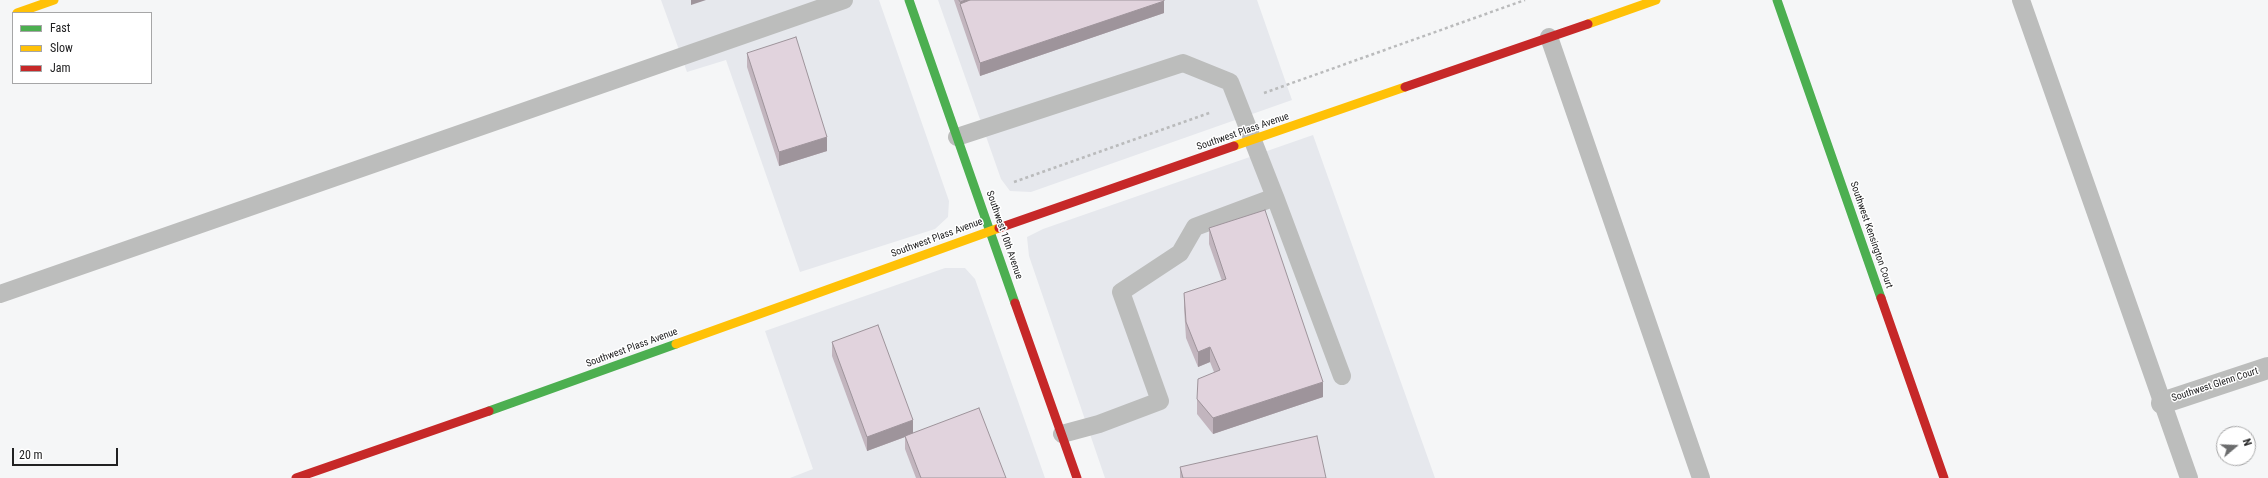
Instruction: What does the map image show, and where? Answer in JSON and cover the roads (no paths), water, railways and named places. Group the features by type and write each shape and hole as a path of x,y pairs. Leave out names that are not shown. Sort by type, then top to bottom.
{"street":[{"path":"20,12 54,0"},
{"name":"Southwest 10th Avenue","path":"909,0 1077,478"},
{"name":"Southwest Plass Avenue","path":"296,478 402,443 990,231 1656,0"},
{"name":"Southwest Kensington Court","path":"1777,0 1944,478"},
{"name":"Southwest Glenn Court","path":"2162,403 2268,368"}],"lane":[{"path":"0,294 844,0"},
{"path":"2021,0 2188,478"},
{"path":"1549,37 1701,478"},
{"path":"957,137 1183,62 1230,82 1237,103 1254,140 1276,197 1342,376"},
{"path":"1062,434 1099,424 1160,401 1121,292 1180,253 1195,227 1276,197"}]}
